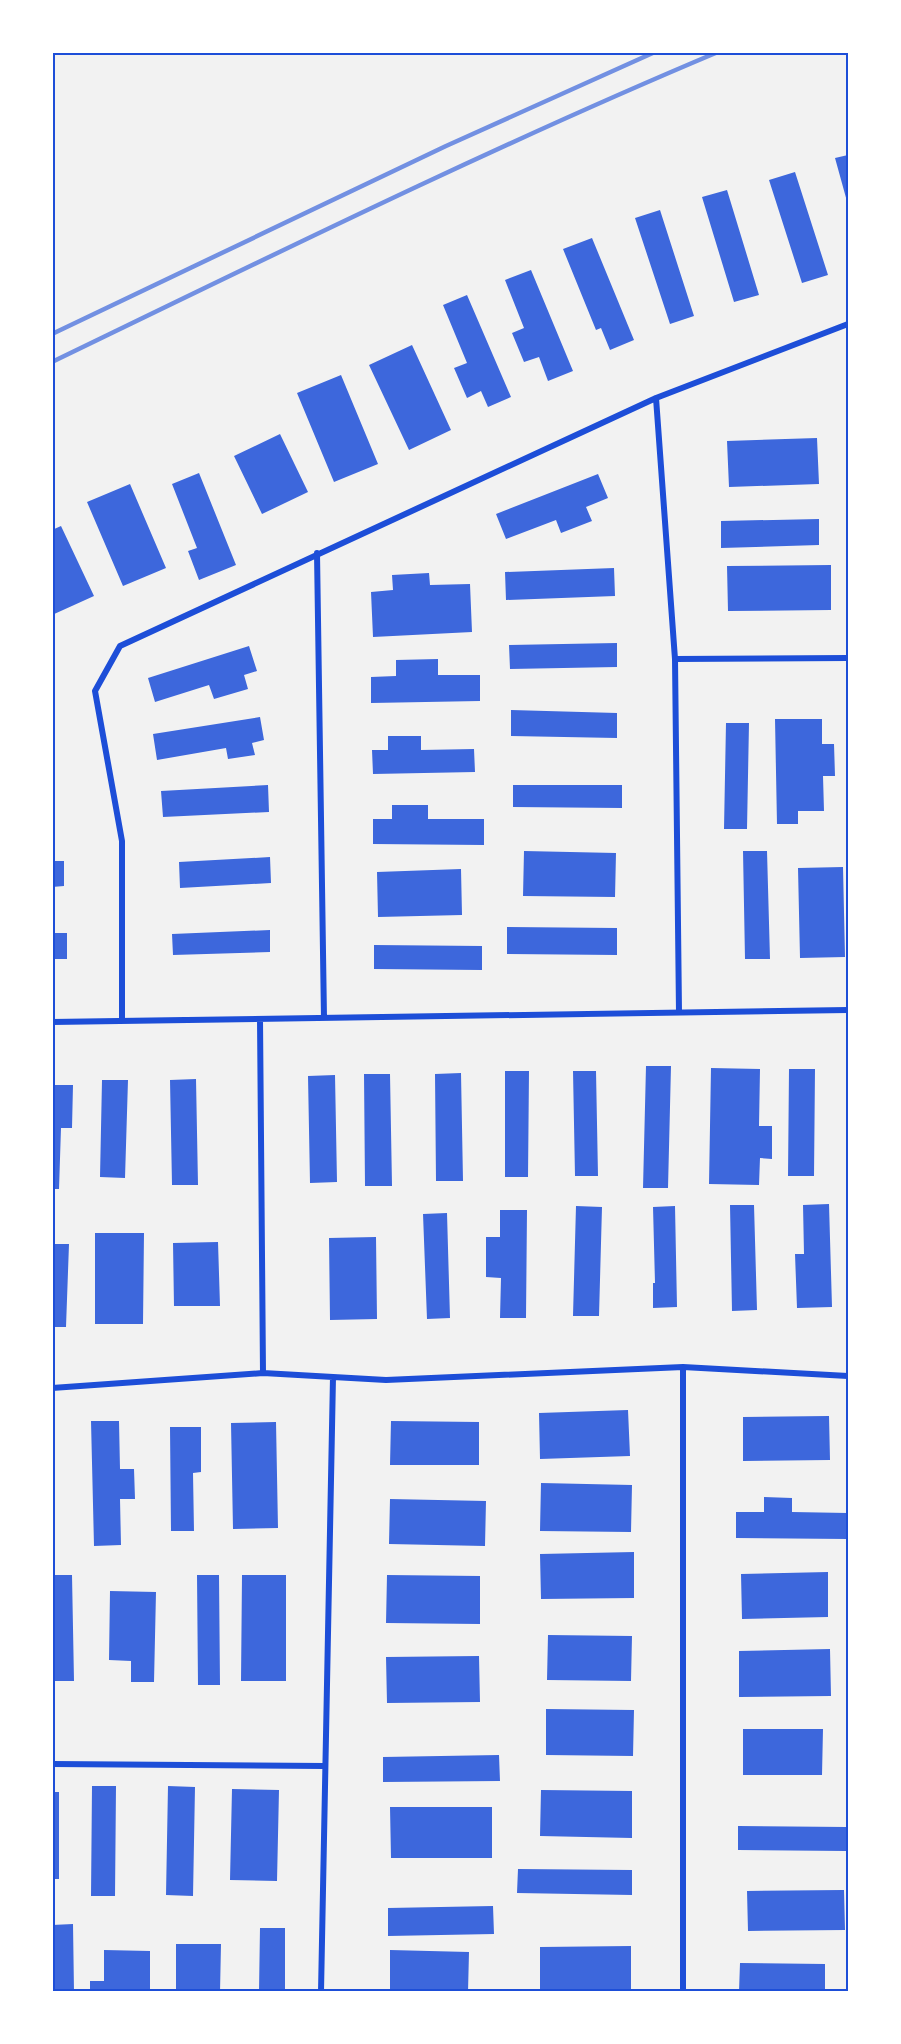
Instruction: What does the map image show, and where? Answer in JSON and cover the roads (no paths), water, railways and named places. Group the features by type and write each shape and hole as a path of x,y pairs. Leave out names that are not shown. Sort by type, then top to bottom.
{"street":[{"path":"122,1021 122,841 95,691 120,646 656,398 849,324"},
{"path":"656,398 675,660 679,1012"},
{"path":"317,553 324,1018"},
{"path":"675,660 849,658"},
{"path":"52,1022 849,1010"},
{"path":"260,1019 263,1373"},
{"path":"52,1388 263,1373 386,1380 683,1367 849,1376"},
{"path":"683,1367 683,1992"},
{"path":"321,1992 333,1377"},
{"path":"52,1764 324,1766"}],"railway":[{"path":"52,334 446,146 655,52"},
{"path":"52,362 466,164 718,52"}]}
